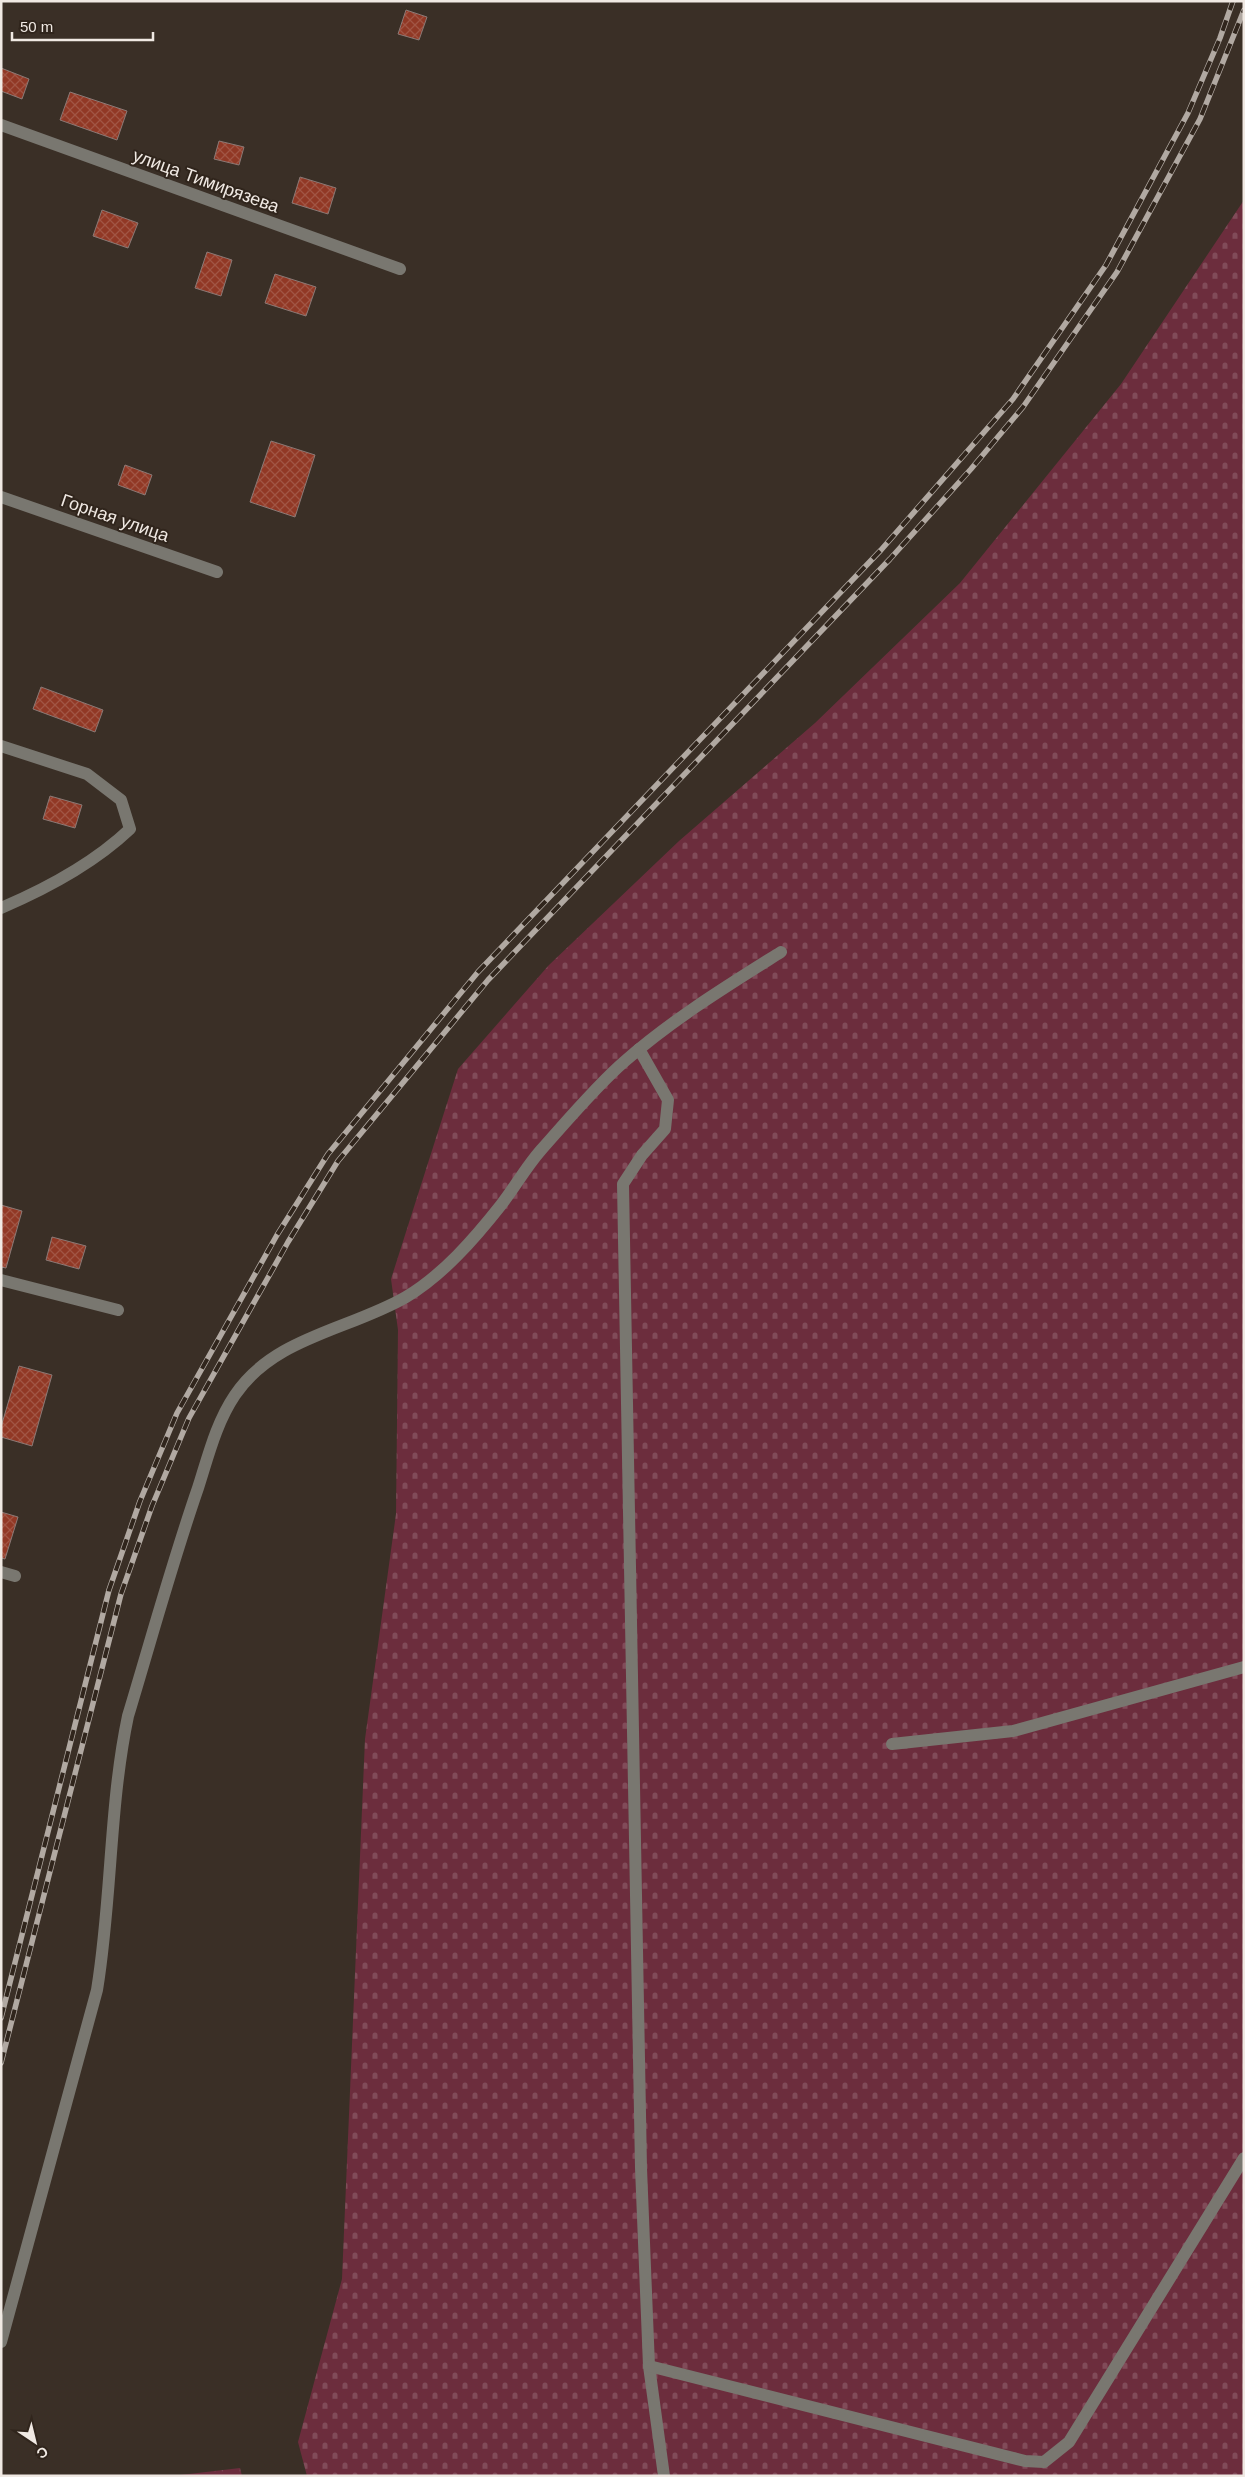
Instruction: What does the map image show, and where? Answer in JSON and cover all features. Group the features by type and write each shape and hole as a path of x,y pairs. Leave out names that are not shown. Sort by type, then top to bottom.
{"street":[{"name":"улица Тимирязева","path":"1,125 400,269"},
{"name":"Горная улица","path":"1,497 217,572"},
{"path":"1,746 87,774 121,800 130,829 111,848 47,888 1,908"},
{"path":"1,2342 97,1990 106,1936 121,1750 128,1716 189,1513 219,1426 233,1398 248,1378 272,1358 298,1342 333,1330 407,1296 437,1274 501,1206 539,1152 622,1063 688,1011 780,952"},
{"path":"639,1049 668,1100 665,1129 642,1155 623,1184 641,2168 649,2366 664,2476"},
{"path":"1,1280 118,1310"},
{"path":"1,1572 15,1576"},
{"path":"892,1744 1014,1731 1244,1668"},
{"path":"649,2366 1025,2461 1044,2462 1069,2442 1244,2158"}],"green space":[{"path":"1244,200 1244,2476 307,2476 298,2442 342,2279 365,1739 396,1514 398,1330 391,1279 458,1069 549,965 679,841 815,723 960,583 1121,384"},
{"path":"240,2468 242,2476 172,2476"}],"building":[{"path":"406,10 427,17 419,40 398,34"},
{"path":"1,68 29,79 22,99 1,91"},
{"path":"70,92 127,111 117,140 60,120"},
{"path":"219,141 244,147 239,165 214,159"},
{"path":"300,177 336,188 328,214 292,203"},
{"path":"102,210 138,223 128,248 93,236"},
{"path":"207,252 232,260 221,296 195,288"},
{"path":"275,274 316,287 306,316 265,303"},
{"path":"271,441 315,455 295,517 250,502"},
{"path":"125,465 152,475 145,495 118,485"},
{"path":"41,687 103,710 95,732 33,709"},
{"path":"50,796 82,805 75,828 43,819"},
{"path":"1,1205 22,1211 6,1268 1,1267"},
{"path":"52,1237 86,1246 79,1269 46,1260"},
{"path":"19,1366 52,1375 32,1446 1,1437 1,1427"},
{"path":"1,1512 18,1517 5,1559 1,1558"}],"railway":[{"path":"1,2018 109,1590 140,1501 177,1413 277,1235 328,1154 478,972 881,550 1013,399 1106,265 1188,113 1220,38 1233,1"},
{"path":"1,2063 121,1594 152,1506 189,1418 288,1242 338,1161 488,980 890,559 971,469 1023,407 1117,272 1200,119 1244,10"}]}
